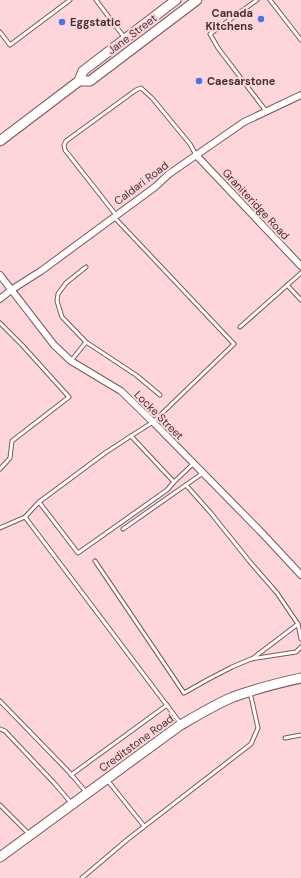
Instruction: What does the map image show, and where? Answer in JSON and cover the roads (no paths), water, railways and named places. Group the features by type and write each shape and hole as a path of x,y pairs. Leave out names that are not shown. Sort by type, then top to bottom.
{"main road":[{"name":"Jane Street","path":"0,141 79,81 83,71 176,0"},
{"name":"Jane Street","path":"79,81 90,81 197,0"},
{"name":"Creditstone Road","path":"0,857 182,724 233,697 274,684 301,678"}],"street":[{"name":"Caldari Road","path":"0,299 11,290 42,271 155,187 169,174 244,122 301,95"},
{"name":"Graniteridge Road","path":"196,155 301,266"},
{"name":"Locke Street","path":"0,275 54,345 71,361 121,391 262,532 301,576"}],"lane":[{"path":"0,32 10,45 70,0"},
{"path":"96,0 125,38"},
{"path":"257,0 210,34 218,48 266,111"},
{"path":"270,0 301,40"},
{"path":"0,528 25,517 39,502 105,453 153,422 234,344 115,216 65,150 64,145 66,141 136,90 141,88 152,98 190,144 196,155"},
{"path":"86,267 66,283 58,294 57,301 62,317 86,342 136,375 160,395"},
{"path":"240,327 301,273"},
{"path":"287,285 301,300"},
{"path":"0,323 69,397 12,441 10,458 0,469"},
{"path":"71,361 86,342"},
{"path":"131,436 174,482"},
{"path":"39,502 78,553 167,490 194,463"},
{"path":"123,529 203,473"},
{"path":"186,485 277,593 298,624 301,639"},
{"path":"25,517 182,724"},
{"path":"95,561 184,693 251,659 298,624"},
{"path":"251,659 296,652 301,647"},
{"path":"82,878 144,826 251,744 258,728 250,692"},
{"path":"0,701 88,793"},
{"path":"71,775 167,705"},
{"path":"0,729 5,731 72,804"},
{"path":"285,738 301,735"},
{"path":"106,779 144,826"},
{"path":"0,805 30,835"}],"place":[{"name":"Canada Kitchens","path":"261,19"},
{"name":"Eggstatic","path":"62,22"},
{"name":"Caesarstone","path":"199,81"}]}
